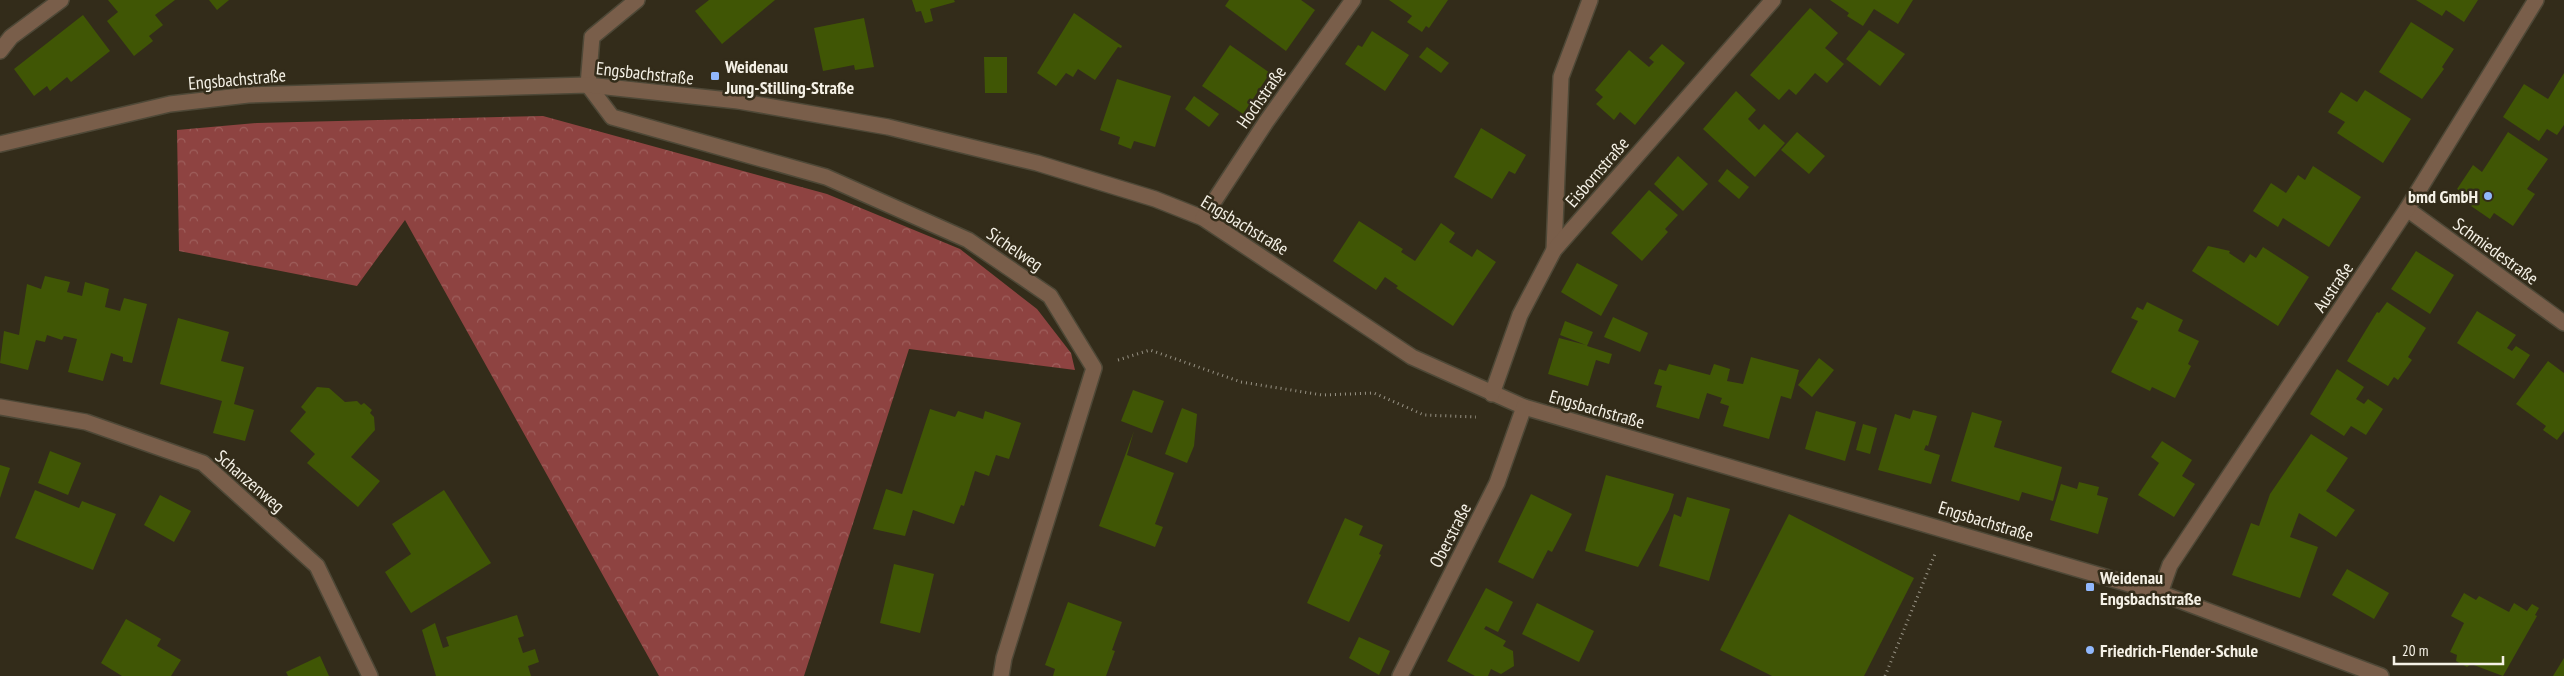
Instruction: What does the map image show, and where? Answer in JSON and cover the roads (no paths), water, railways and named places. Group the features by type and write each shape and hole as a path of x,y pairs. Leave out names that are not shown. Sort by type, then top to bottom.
{"street":[{"path":"0,51 11,37 61,0"},
{"path":"588,85 592,37 637,0"},
{"name":"Hochstraße","path":"1203,218 1266,122 1353,0"},
{"path":"1554,250 1561,77 1590,0"},
{"name":"Eisbornstraße","path":"1492,394 1520,315 1554,250 1773,0"},
{"name":"Austraße","path":"2160,593 2170,565 2407,209 2536,0"},
{"name":"Engsbachstraße","path":"0,144 170,104 248,94 588,85 738,101 888,127 1037,163 1155,199 1203,218 1412,357 1492,394 1522,412 1945,528 2160,593 2381,676"},
{"name":"Sichelweg","path":"588,85 612,117 826,177 968,240 1050,296 1094,368 1004,658 1001,676"},
{"name":"Schmiedestraße","path":"2407,209 2564,323"},
{"name":"Schanzenweg","path":"0,407 86,422 203,463 317,566 370,676"},
{"name":"Oberstraße","path":"1400,676 1497,483 1522,412"}],"place":[{"name":"Weidenau Jung-Stilling-Straße","path":"715,76"},
{"name":"bmd GmbH","path":"2488,196"},
{"name":"Weidenau Engsbachstraße","path":"2090,587"},
{"name":"Friedrich-Flender-Schule","path":"2090,650"}]}
